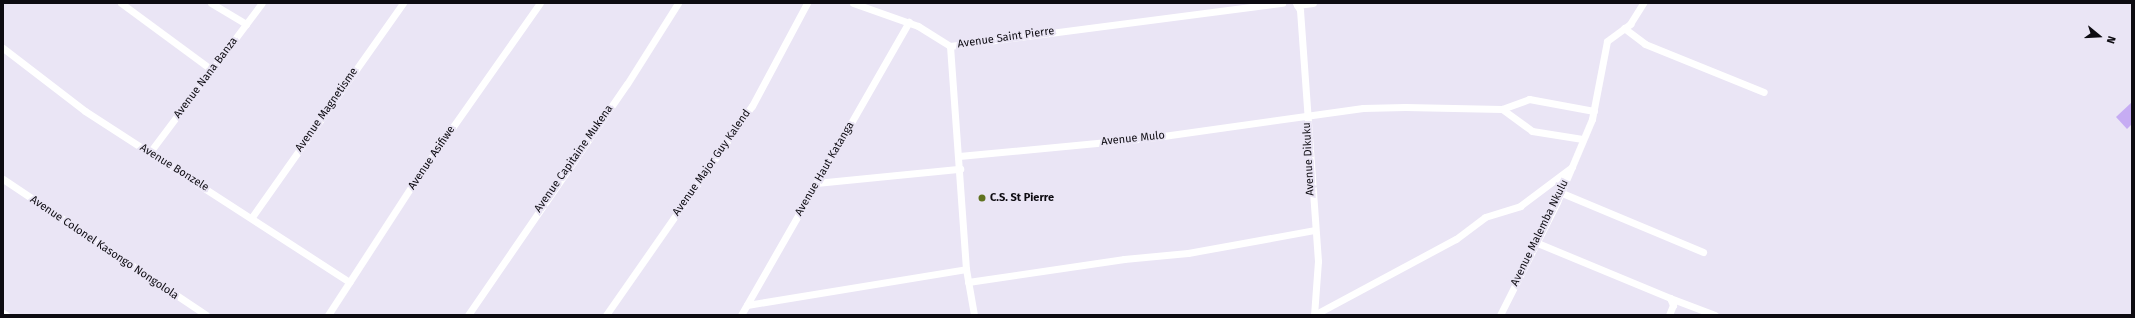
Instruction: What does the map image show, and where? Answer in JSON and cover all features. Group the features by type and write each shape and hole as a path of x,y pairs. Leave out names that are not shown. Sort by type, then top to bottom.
{"street":[{"path":"121,3 212,70"},
{"path":"211,3 246,24"},
{"name":"Avenue Nana Banza","path":"150,152 262,3"},
{"name":"Avenue Magnetisme","path":"252,217 403,3"},
{"name":"Avenue Asifiwe","path":"328,315 540,3"},
{"name":"Avenue Capitaine Mukena","path":"468,315 627,84 678,3"},
{"name":"Avenue Major Guy Kalend","path":"606,315 748,113 807,3"},
{"path":"853,3 909,22 950,46"},
{"name":"Avenue Saint Pierre","path":"974,315 966,269 950,46 1282,3"},
{"path":"1296,4 1313,3"},
{"name":"Avenue Malemba Nkulu","path":"1500,315 1535,242 1562,193 1594,111 1607,41 1624,28 1643,3"},
{"name":"Avenue Dikuku","path":"1296,4 1307,115 1314,230 1318,261 1314,315"},
{"name":"Avenue Haut Katanga","path":"740,315 909,22"},
{"path":"1624,28 1657,50 1764,92"},
{"name":"Avenue Bonzele","path":"3,48 85,111 252,217 349,282"},
{"path":"1502,109 1529,99 1594,111"},
{"name":"Avenue Mulo","path":"959,156 1149,138 1307,115 1405,107 1502,109"},
{"path":"1502,109 1532,131 1582,139"},
{"path":"1314,315 1456,239 1485,217 1520,206 1572,167"},
{"path":"816,183 960,169"},
{"name":"Avenue Colonel Kasongo Nongolola","path":"3,179 206,315"},
{"path":"1562,193 1703,252"},
{"path":"968,282 1124,259 1188,253 1314,230"},
{"path":"1535,242 1715,315"},
{"path":"747,305 966,269"},
{"path":"1669,315 1673,304 1670,298"}],"shaded area":[{"path":"2132,102 2132,124 2127,129 2116,117"}],"place":[{"name":"C.S. St Pierre","path":"982,198"}]}
